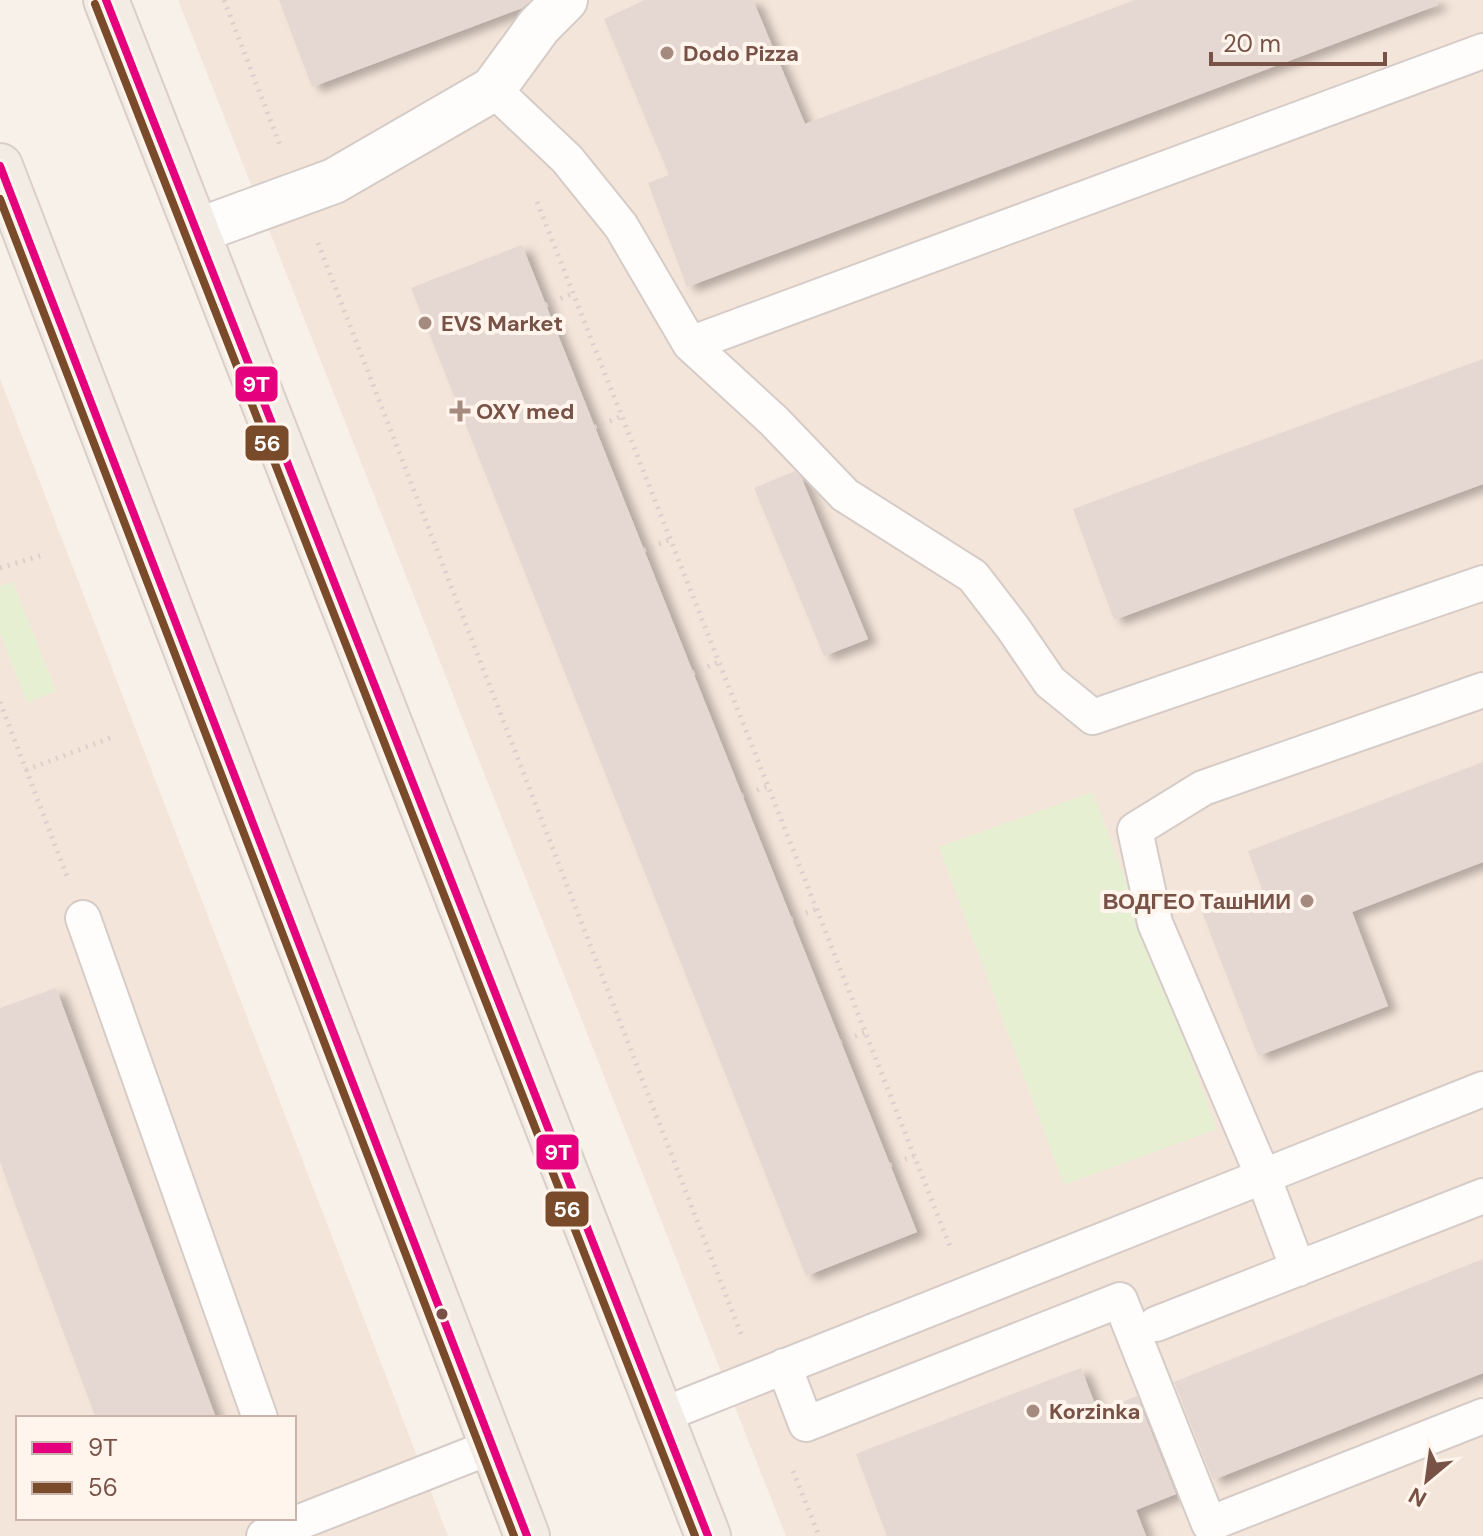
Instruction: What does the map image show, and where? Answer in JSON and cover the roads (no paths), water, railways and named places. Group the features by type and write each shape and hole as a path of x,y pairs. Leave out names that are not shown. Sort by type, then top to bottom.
{"main road":[{"path":"110,8 708,1536"},
{"path":"0,166 527,1536"}],"street":[{"path":"197,231 334,181 493,89 539,26 565,0"}],"lane":[{"path":"690,344 1483,51"},
{"path":"493,89 567,159 621,226 690,344 774,421 845,495 973,576 1050,682 1093,717 1483,583"},
{"path":"1298,1269 1263,1176 1155,923 1135,830 1203,788 1483,690"},
{"path":"83,918 259,1416"},
{"path":"660,1416 1483,1089"},
{"path":"1156,1324 1483,1196"},
{"path":"771,1372 806,1424 1120,1300 1209,1524 1483,1416"},
{"path":"264,1536 493,1446"}],"place":[{"name":"Dodo Pizza","path":"667,53"},
{"name":"EVS Market","path":"425,323"},
{"name":"OXY med","path":"460,411"},
{"name":"ВОДГЕО ТашНИИ","path":"1307,901"},
{"name":"Korzinka","path":"1033,1411"}]}
